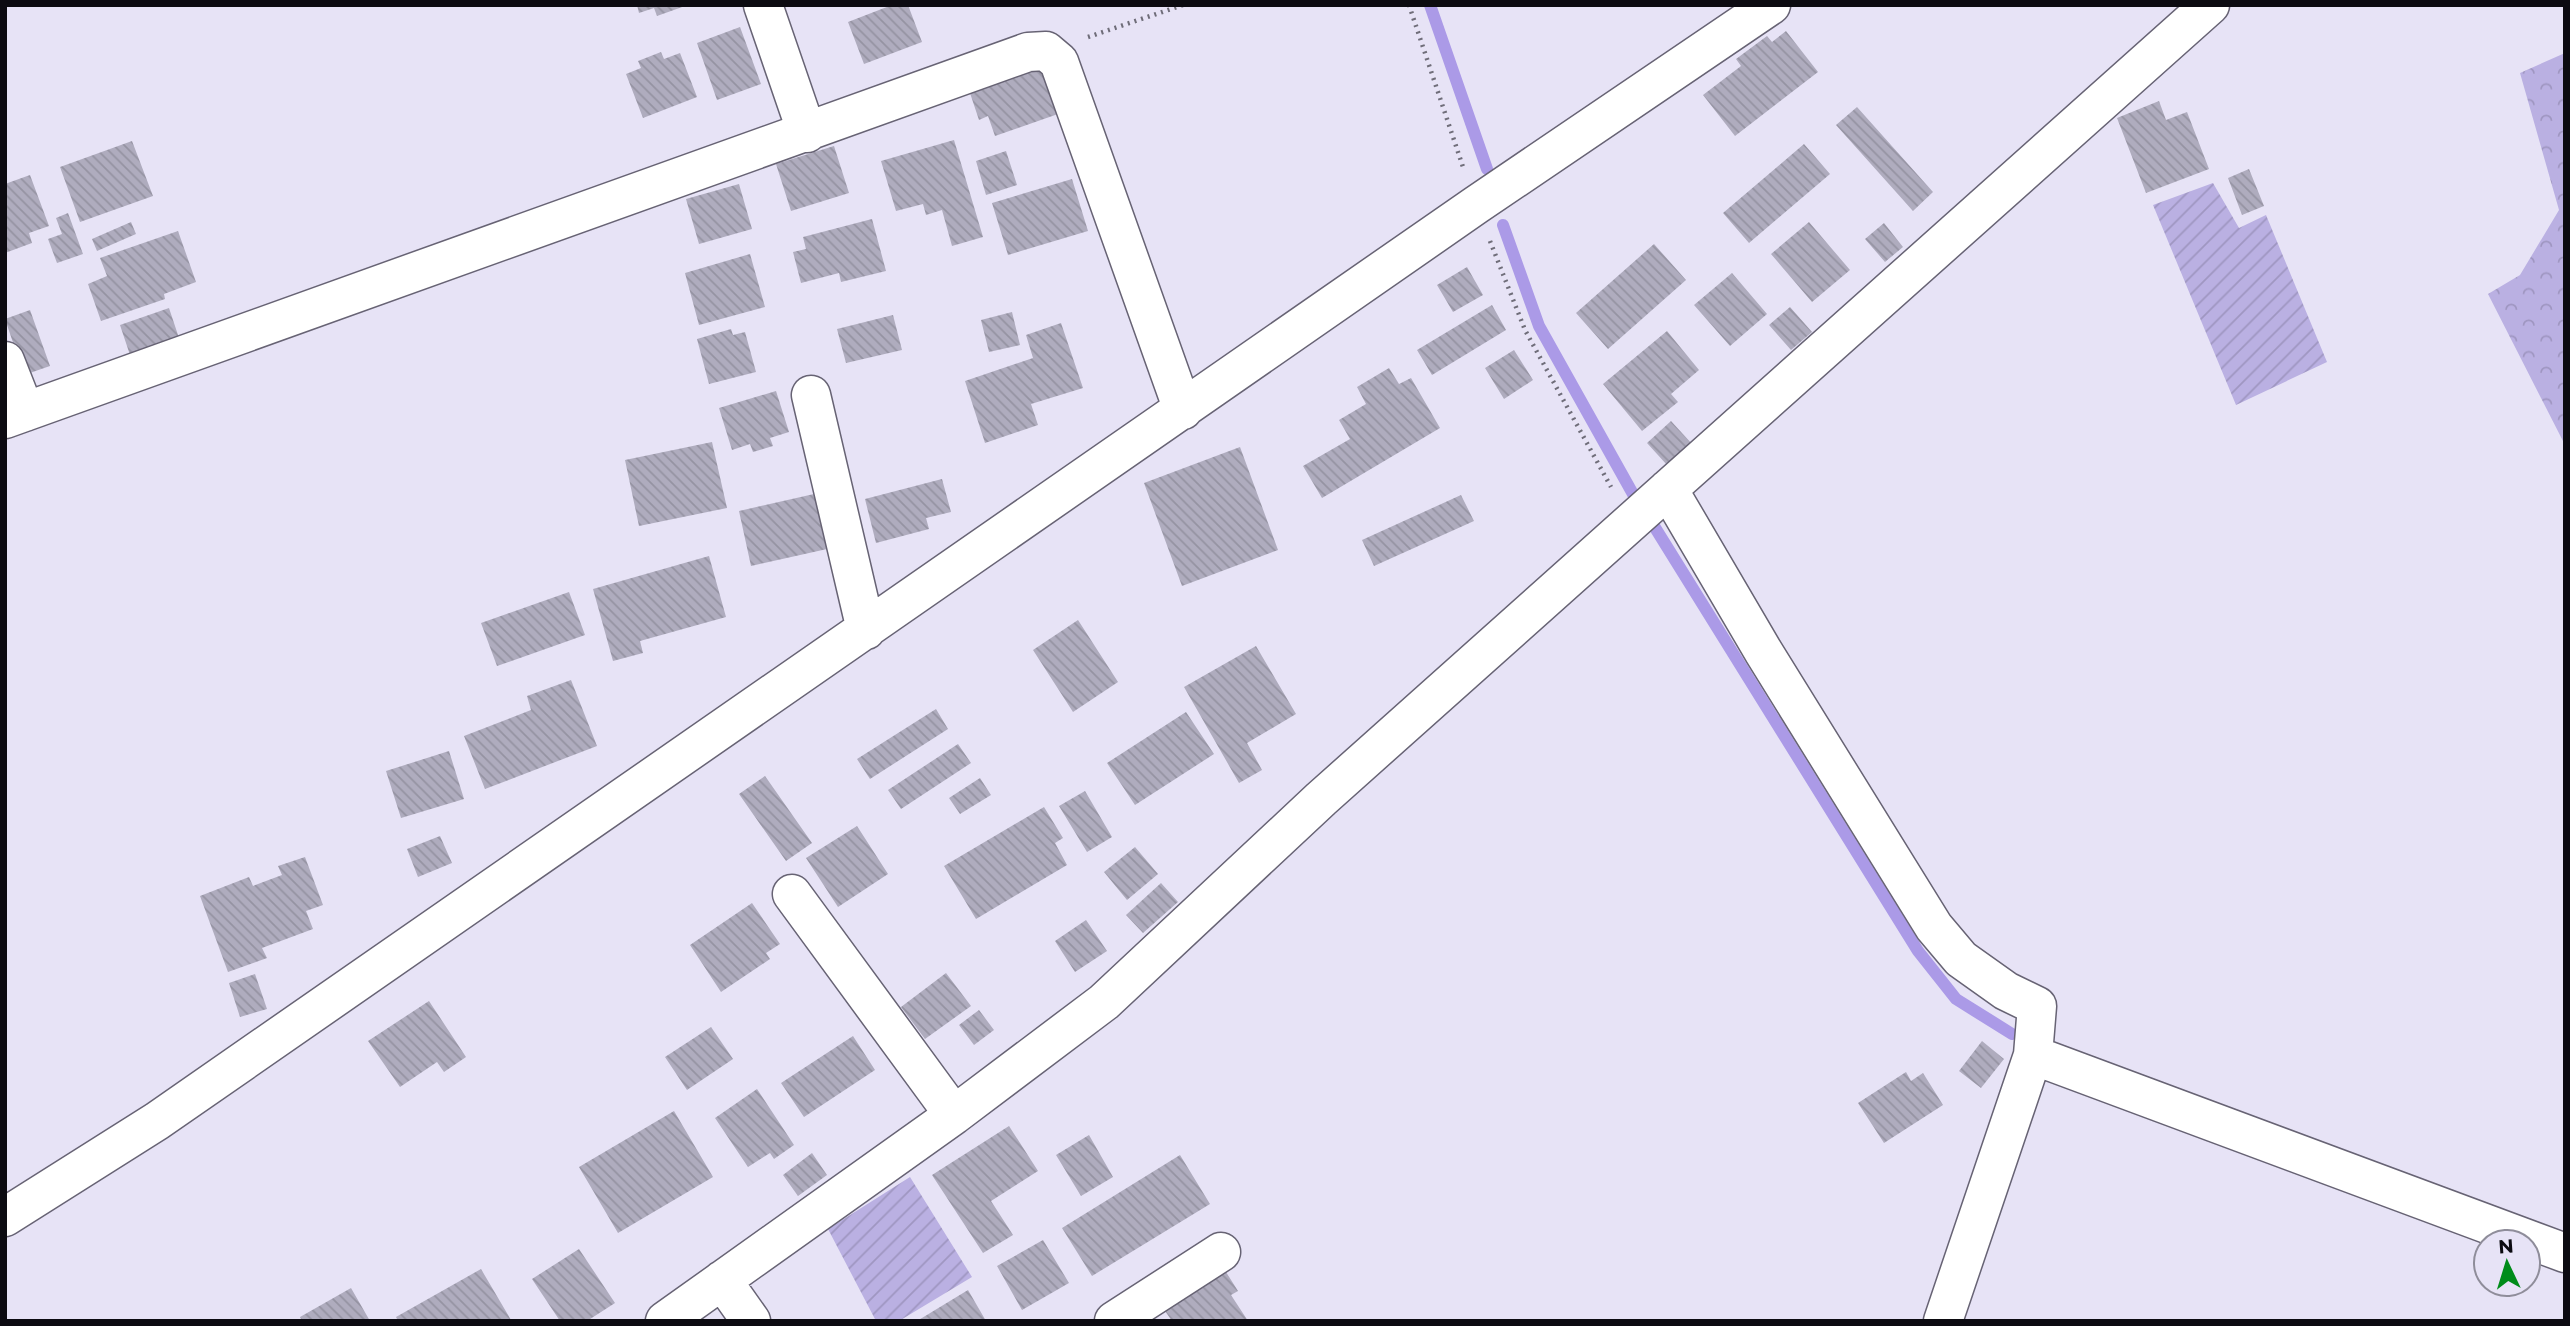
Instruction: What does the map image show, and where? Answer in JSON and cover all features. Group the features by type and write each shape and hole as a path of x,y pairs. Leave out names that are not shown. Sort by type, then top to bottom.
{"street":[{"path":"762,5 807,133"},
{"path":"5,1217 157,1121 1476,205 1771,5"},
{"path":"665,1321 954,1115 1104,1002 1321,799 2210,5"},
{"path":"5,361 15,416 1028,52 1046,51 1059,62 1183,410"},
{"path":"811,395 866,630"},
{"path":"1668,489 1763,651 1934,927 1961,959 2006,990 2037,1006 2033,1055 1943,1321"},
{"path":"792,894 954,1115"},
{"path":"2033,1055 2565,1253"},
{"path":"1114,1321 1221,1252"},
{"path":"723,1280 751,1321"}],"path":[{"path":"1046,51 1183,5"},
{"path":"1409,5 1476,205 1525,330 1615,494 1632,519"}],"green space":[{"path":"2565,53 2565,445 2488,294 2520,275 2559,210 2520,73"},
{"path":"2213,183 2239,228 2266,215 2327,362 2236,405 2153,205"},
{"path":"910,1177 972,1277 899,1321 876,1321 828,1229"}],"building":[{"path":"637,5 685,6 657,16 654,8 639,13"},
{"path":"892,5 908,5 922,42 864,64 848,22"},
{"path":"740,27 761,84 717,100 697,43"},
{"path":"1786,31 1818,72 1735,136 1703,95 1741,66 1736,59 1767,36 1772,42"},
{"path":"661,52 664,59 680,53 697,97 643,118 626,74 641,68 638,61"},
{"path":"1042,68 1058,114 995,136 988,116 979,120 970,93"},
{"path":"2159,101 2166,120 2187,112 2209,169 2146,193 2117,118"},
{"path":"1857,107 1933,192 1913,211 1836,125"},
{"path":"954,140 983,237 952,246 942,210 926,215 923,204 896,211 881,161"},
{"path":"132,141 153,196 80,222 60,167"},
{"path":"1804,144 1830,174 1749,243 1723,213"},
{"path":"834,146 849,193 791,211 776,164"},
{"path":"1006,151 1017,185 986,195 976,161"},
{"path":"2249,169 2264,206 2242,215 2228,178"},
{"path":"30,175 49,226 29,233 32,243 5,253 5,184"},
{"path":"1072,179 1088,231 1008,255 992,203"},
{"path":"739,184 752,229 699,244 686,199"},
{"path":"68,213 83,254 57,263 48,239 62,234 56,218"},
{"path":"872,219 886,271 841,282 839,273 801,283 793,252 806,249 803,237"},
{"path":"131,222 136,234 97,251 92,239"},
{"path":"1809,222 1850,270 1812,302 1771,254"},
{"path":"1884,223 1903,247 1885,262 1865,239"},
{"path":"178,231 196,282 164,294 165,299 101,321 88,284 107,276 100,258"},
{"path":"1654,244 1686,280 1608,349 1576,313"},
{"path":"750,254 765,307 699,325 685,273"},
{"path":"1467,267 1483,295 1453,312 1437,285"},
{"path":"1732,273 1767,314 1730,346 1694,305"},
{"path":"1492,305 1506,330 1432,375 1417,350"},
{"path":"1790,307 1812,332 1791,350 1769,325"},
{"path":"169,308 179,338 130,355 120,325"},
{"path":"30,310 50,366 24,375 5,319"},
{"path":"1012,312 1020,345 989,352 981,320"},
{"path":"893,315 902,350 846,363 837,329"},
{"path":"1061,323 1083,388 1031,404 1038,425 985,443 965,381 1033,358 1026,335"},
{"path":"731,329 733,335 745,332 756,372 709,384 697,339"},
{"path":"1667,331 1699,370 1671,394 1678,402 1642,431 1603,384"},
{"path":"1514,350 1533,380 1504,399 1485,368"},
{"path":"1389,368 1399,384 1411,378 1440,428 1322,498 1303,466 1350,439 1339,420 1366,404 1357,387"},
{"path":"776,391 789,432 770,438 773,446 753,452 750,444 732,450 719,408"},
{"path":"1671,421 1692,444 1667,465 1647,443"},
{"path":"712,442 727,508 639,526 625,460"},
{"path":"1240,447 1278,550 1182,586 1144,483"},
{"path":"942,479 951,512 926,518 929,529 876,543 865,499"},
{"path":"814,494 827,549 751,566 739,511"},
{"path":"1461,495 1474,521 1374,566 1362,540"},
{"path":"709,556 726,617 640,641 643,653 613,661 593,589"},
{"path":"569,592 585,635 497,666 481,623"},
{"path":"1078,620 1118,682 1073,712 1033,650"},
{"path":"1256,646 1296,714 1247,743 1262,770 1239,783 1184,687"},
{"path":"571,680 597,746 485,789 464,736 531,710 527,696"},
{"path":"936,709 948,729 870,779 857,759"},
{"path":"1186,712 1214,754 1135,805 1107,763"},
{"path":"958,744 971,763 901,809 888,790"},
{"path":"449,751 464,799 401,818 386,771"},
{"path":"765,776 812,843 786,861 739,794"},
{"path":"980,778 991,795 960,814 949,798"},
{"path":"1085,791 1112,837 1087,852 1059,806"},
{"path":"1044,807 1063,838 1055,843 1067,865 976,919 944,866"},
{"path":"857,826 888,874 838,907 806,858"},
{"path":"440,836 452,863 418,877 407,849"},
{"path":"1135,847 1158,874 1127,900 1104,872"},
{"path":"305,857 323,905 306,911 313,929 262,948 267,958 228,972 200,896 249,877 253,886 282,875 278,866"},
{"path":"1161,883 1178,902 1143,933 1126,915"},
{"path":"752,903 780,944 766,953 770,959 721,992 690,945"},
{"path":"1086,920 1107,951 1075,972 1055,941"},
{"path":"946,973 971,1006 925,1039 901,1007"},
{"path":"255,974 267,1009 240,1017 229,983"},
{"path":"429,1001 466,1057 444,1072 437,1062 400,1087 368,1041"},
{"path":"979,1010 994,1030 974,1045 959,1025"},
{"path":"711,1027 733,1059 687,1090 665,1057"},
{"path":"853,1036 875,1070 804,1117 781,1083"},
{"path":"1982,1041 2004,1059 1981,1088 1959,1071"},
{"path":"1906,1072 1911,1081 1923,1073 1943,1105 1884,1143 1858,1103"},
{"path":"757,1089 794,1145 774,1159 770,1153 748,1167 715,1118"},
{"path":"674,1111 713,1177 618,1233 579,1167"},
{"path":"1009,1126 1038,1171 991,1201 1013,1235 983,1253 932,1175"},
{"path":"1089,1135 1113,1177 1081,1196 1056,1155"},
{"path":"812,1153 827,1175 798,1196 783,1175"},
{"path":"1180,1155 1210,1204 1092,1276 1062,1228"},
{"path":"1043,1240 1069,1283 1022,1310 997,1266"},
{"path":"579,1249 615,1303 587,1321 560,1321 532,1279"},
{"path":"481,1269 511,1320 398,1321 396,1317"},
{"path":"1226,1272 1238,1291 1231,1295 1248,1321 1172,1321 1165,1311"},
{"path":"351,1288 370,1321 302,1321 300,1317"},
{"path":"968,1290 986,1321 917,1321"}],"waterway":[{"path":"1430,5 1487,169"},
{"path":"1503,225 1539,326 1633,494"},
{"path":"1654,526 1918,951 1956,999 2012,1034"}]}
